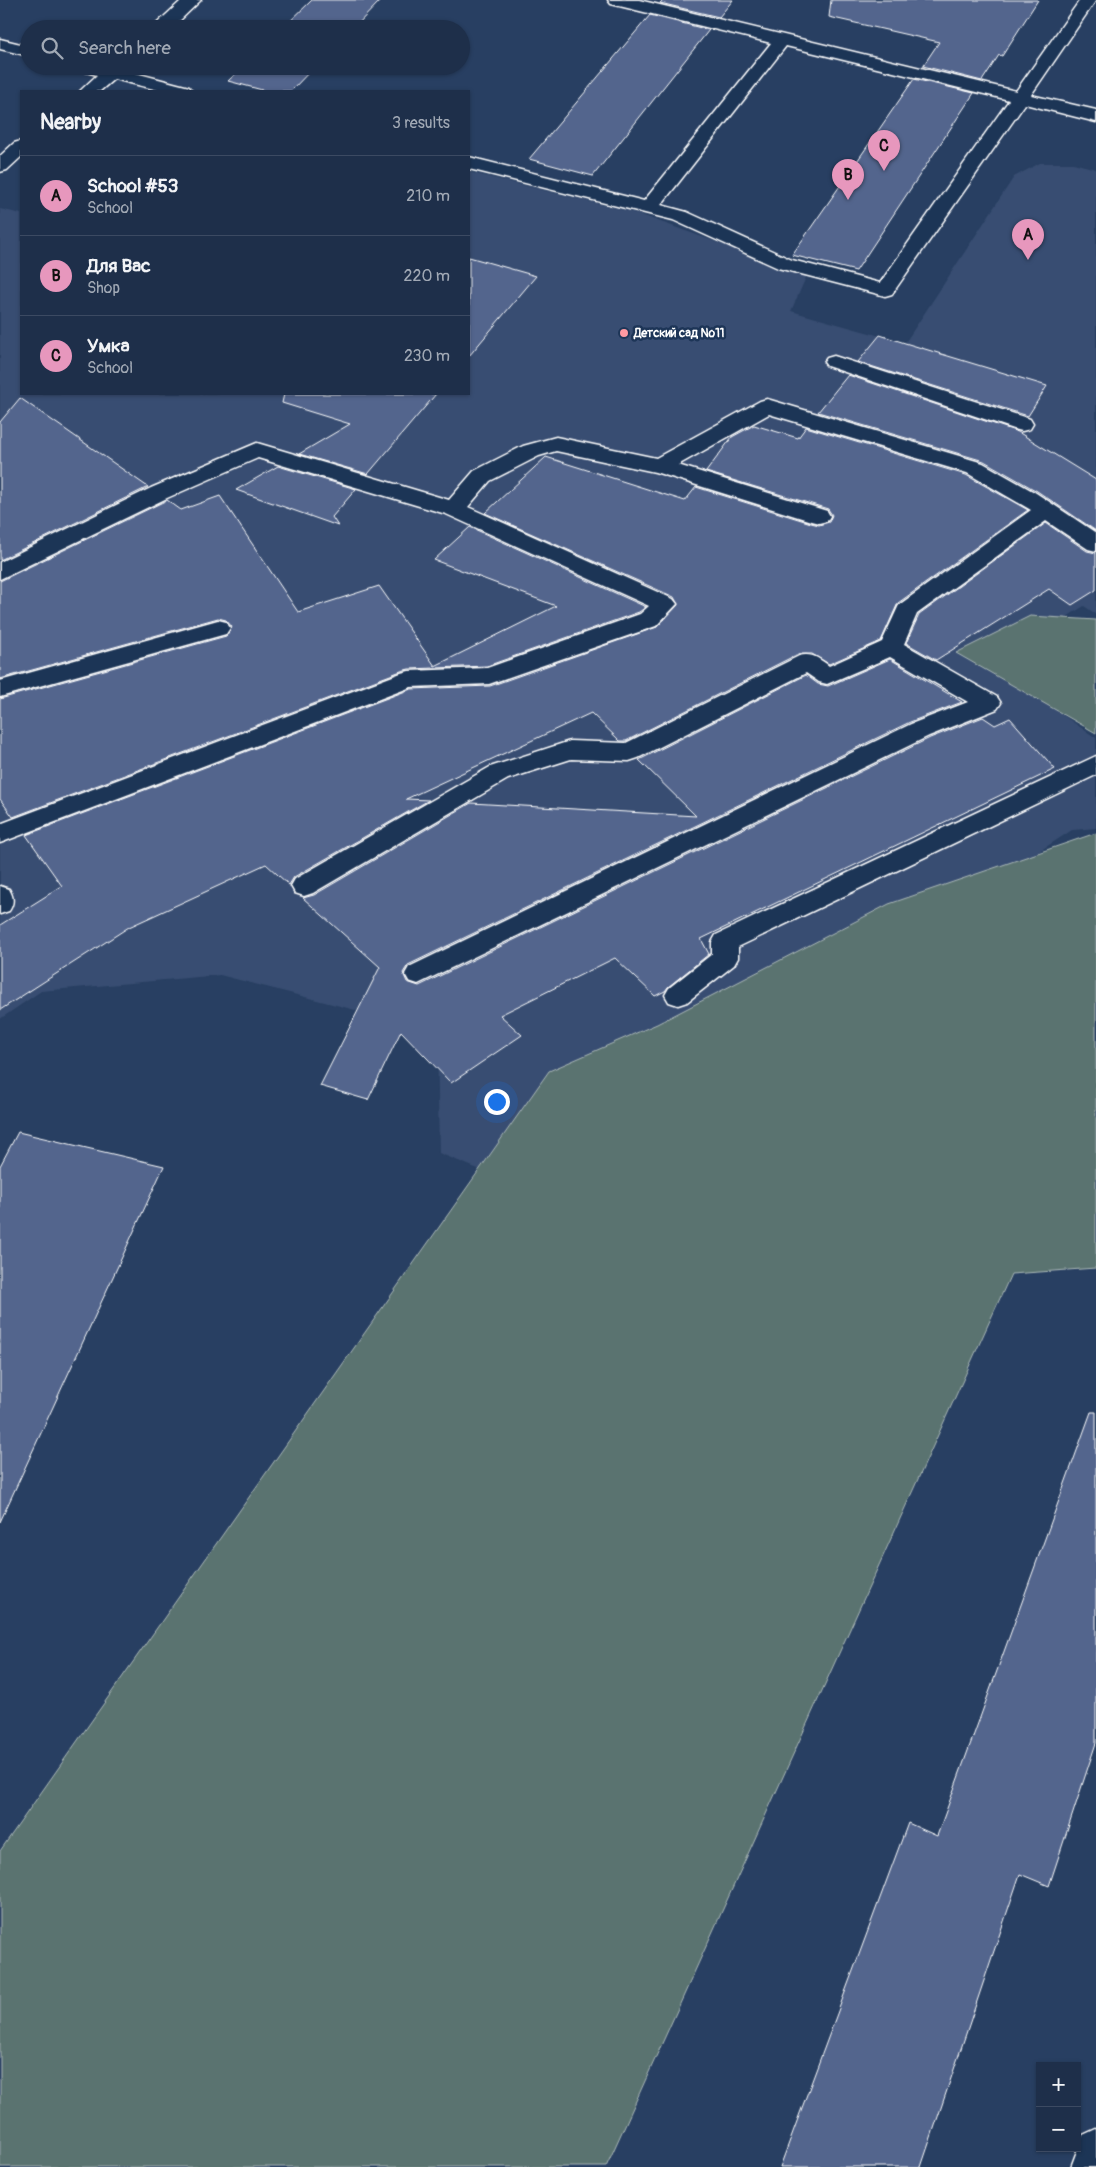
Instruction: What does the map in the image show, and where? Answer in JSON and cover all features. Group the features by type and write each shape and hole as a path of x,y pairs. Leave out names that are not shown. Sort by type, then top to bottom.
{"lane":[{"path":"170,20 192,0"},
{"path":"617,0 1096,116"},
{"path":"470,163 680,216 785,264 885,290 1088,0"},
{"path":"649,208 782,40"},
{"path":"0,44 20,49"},
{"path":"89,90 108,75"},
{"path":"130,75 180,90"},
{"path":"0,166 20,148"},
{"path":"834,362 1022,424"},
{"path":"659,466 767,406 975,468 1046,510 1096,544"},
{"path":"454,509 482,476 531,451 556,444 659,466 819,516"},
{"path":"0,571 159,493 257,450 454,509 665,604 648,620 489,676 409,679 0,834"},
{"path":"304,886 500,773 570,750 629,752 807,662 827,676 891,647 907,610 1046,510"},
{"path":"0,689 218,628"},
{"path":"418,974 920,730 989,703 891,647"},
{"path":"678,995 725,958 724,942 1096,765"},
{"path":"0,896 0,904"},
{"path":"1090,2167 1096,2148"}],"shaded area":[{"path":"1040,163 1073,163 1096,169 1096,614 1084,606 990,665 1096,738 1096,828 1072,830 522,1187 439,1153 437,1031 220,975 41,991 0,1019 0,209 20,214 20,395 470,395 470,172 633,212 807,275 791,311 905,343 1014,177"}],"green space":[{"path":"1030,616 1096,620 1096,733 956,653"},
{"path":"1096,833 1096,1268 1011,1274 606,2167 0,2167 0,1851 549,1071 657,1024 889,904"}],"building":[{"path":"312,0 381,0 362,20 291,20"},
{"path":"663,0 733,0 719,17 660,3"},
{"path":"831,0 1038,0 1002,56 999,55 982,81 923,66 939,42 829,17"},
{"path":"650,15 709,30 593,176 529,159"},
{"path":"234,75 306,75 292,90 262,90 228,81"},
{"path":"914,79 974,93 856,271 792,255"},
{"path":"470,257 536,276 470,355"},
{"path":"880,335 1047,386 1028,416 858,362"},
{"path":"848,375 1018,432 1096,480 1096,531 1037,491 984,461 818,412"},
{"path":"284,395 435,395 368,474 299,454 350,424 282,403"},
{"path":"20,398 148,487 0,560 0,422"},
{"path":"754,425 798,438 806,427 966,475 1028,510 898,603 881,641 829,664 812,654 798,654 626,741 620,741 591,713 406,799 429,800 294,877 289,885 266,864 129,927 0,1010 0,925 62,886 26,835 411,689 490,686 657,627 678,605 674,597 485,513 546,457 685,501 696,487 811,523 819,525 829,522 832,515 828,509 706,472 732,437"},
{"path":"278,466 356,489 332,517 338,526 236,490"},
{"path":"220,496 298,612 379,586 435,666 556,606 434,560 470,527 646,607 639,612 487,666 409,669 401,671 13,817 0,799 0,699 226,636 232,627 226,620 218,618 0,679 0,581 167,500 181,510"},
{"path":"1046,523 1087,551 1096,553 1096,590 1072,605 1049,589 936,660 906,643 919,615"},
{"path":"890,659 962,702 910,722 408,965 403,973 407,982 419,986 930,738 983,717 995,725 1010,718 1055,769 701,939 709,954 665,991 655,996 615,958 500,1015 522,1035 451,1083 401,1031 368,1100 320,1086 380,967 303,898 314,895 471,803 696,816 639,760 806,675 818,684 828,686"},
{"path":"18,1132 164,1166 0,1522 0,1166"},
{"path":"1091,1412 1096,1412 1096,1743 1049,1886 1020,1874 921,2167 780,2167 908,1823 937,1836"}],"place":[{"name":"Умка","path":"884,171"},
{"name":"Для Вас","path":"848,200"},
{"name":"School #53","path":"1028,260"},
{"name":"Детский сад №11","path":"624,333"}]}
